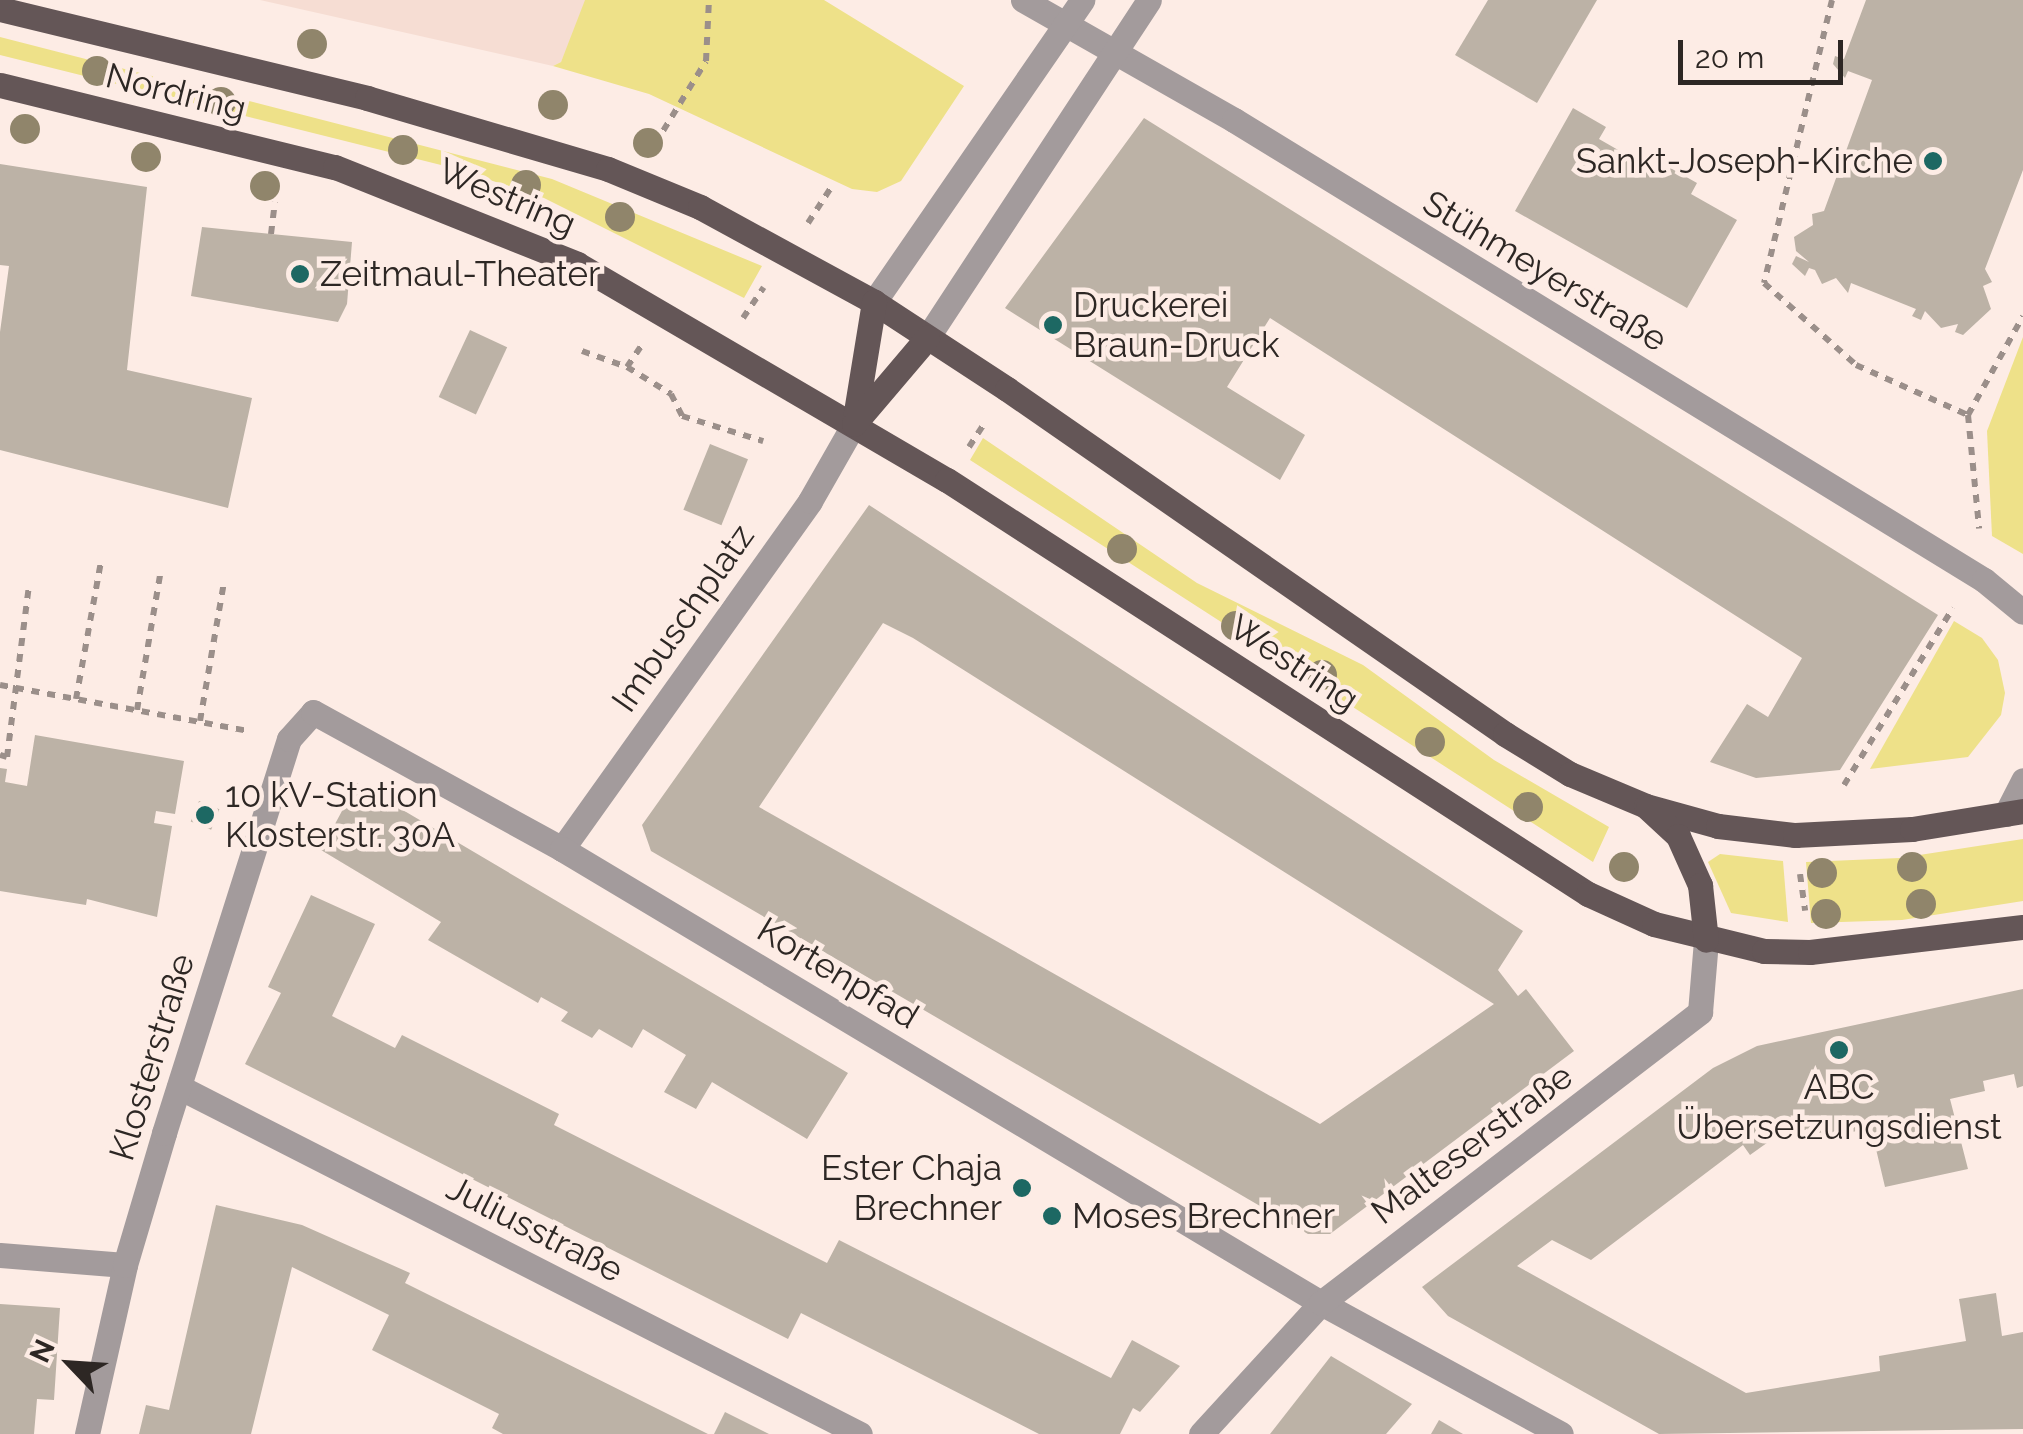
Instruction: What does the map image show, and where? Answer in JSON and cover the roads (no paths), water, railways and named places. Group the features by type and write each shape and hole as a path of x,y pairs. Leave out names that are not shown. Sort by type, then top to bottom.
{"main road":[{"name":"Nordring","path":"0,8 367,98"},
{"name":"Nordring","path":"0,85 334,167"},
{"name":"Westring","path":"367,98 633,178 770,243 874,302 1008,389 1505,734 1570,774 1646,806 1718,826 1795,835 1912,829 2015,813"},
{"name":"Westring","path":"334,167 577,264 854,424 1588,894 1706,940 1810,952 2023,927"},
{"path":"854,424 874,302"},
{"path":"854,424 928,338"},
{"name":"Westring","path":"1646,806 1678,836 1693,868 1706,940"}],"street":[{"name":"Stühmeyerstraße","path":"1023,0 1984,580 2023,612"},
{"path":"874,302 1082,0"},
{"path":"928,338 1118,54 1149,0"},
{"name":"Imbuschplatz","path":"562,849 810,501 854,424"},
{"name":"Kortenpfad","path":"314,712 562,849 1321,1303 1560,1434"},
{"name":"Klosterstraße","path":"87,1434 125,1266 179,1087 289,739 314,712"},
{"path":"2015,813 2023,780"},
{"name":"Malteserstraße","path":"1200,1434 1321,1303 1700,1012 1706,940"},
{"name":"Juliusstraße","path":"179,1087 860,1434"},
{"path":"0,1255 125,1266"}],"place":[{"name":"Sankt-Joseph-Kirche","path":"1933,161"},
{"name":"Zeitmaul-Theater","path":"300,274"},
{"name":"Druckerei Braun-Druck","path":"1053,325"},
{"name":"10 kV-Station Klosterstr. 30A","path":"205,815"},
{"name":"ABC Übersetzungsdienst","path":"1839,1050"},
{"name":"Ester Chaja Brechner","path":"1022,1188"},
{"name":"Moses Brechner","path":"1052,1216"}]}
